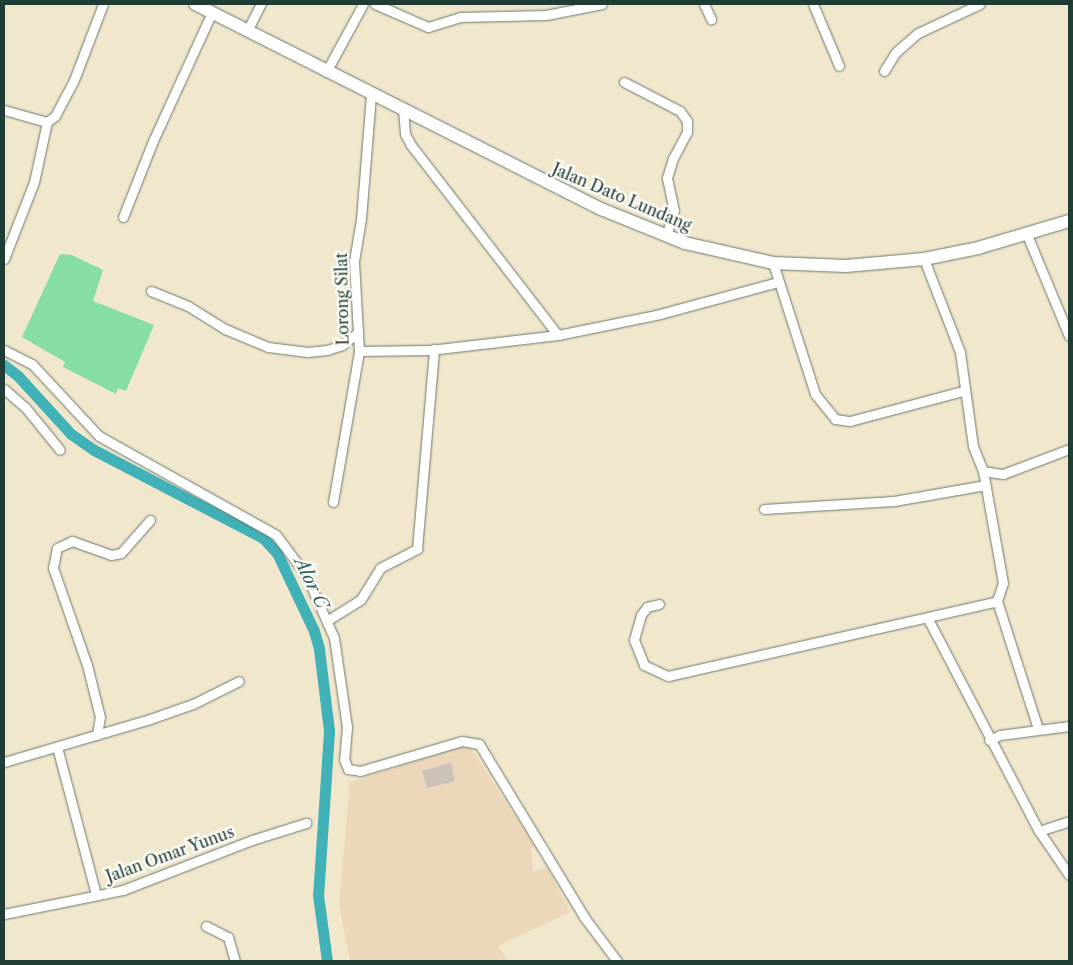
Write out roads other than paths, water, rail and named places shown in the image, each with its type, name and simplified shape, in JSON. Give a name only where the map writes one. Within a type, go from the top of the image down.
[{"type":"main road","name":"Jalan Dato Lundang","points":[[196,4],[371,95],[601,209],[666,236],[773,263],[846,266],[924,259],[1027,235],[1069,221]]},
{"type":"street","points":[[4,259],[34,182],[47,122],[55,116],[74,80],[103,4]]},
{"type":"street","points":[[247,31],[261,4]]},
{"type":"street","points":[[326,72],[364,4]]},
{"type":"street","points":[[375,4],[428,26],[460,17],[546,14],[602,4]]},
{"type":"street","points":[[704,4],[711,19]]},
{"type":"street","points":[[813,4],[839,66]]},
{"type":"street","points":[[884,71],[896,52],[918,33],[980,4]]},
{"type":"street","points":[[123,217],[153,141],[212,12]]},
{"type":"street","points":[[624,82],[680,111],[687,120],[687,132],[673,158],[667,178],[674,210],[666,236]]},
{"type":"street","name":"Lorong Silat","points":[[333,502],[358,351],[354,261],[362,219],[371,95]]},
{"type":"street","points":[[4,110],[47,122]]},
{"type":"street","points":[[403,110],[405,134],[411,145],[558,336]]},
{"type":"street","points":[[1027,235],[1069,336]]},
{"type":"street","points":[[924,259],[960,352],[963,391],[973,446],[983,471],[1003,583],[997,601],[1038,729]]},
{"type":"street","points":[[773,263],[815,394],[835,419],[850,421],[963,391]]},
{"type":"street","points":[[358,351],[434,349],[558,336],[660,314],[778,282]]},
{"type":"street","points":[[151,291],[188,306],[225,329],[268,347],[308,352],[327,350],[342,345],[356,334]]},
{"type":"street","points":[[328,620],[361,599],[380,568],[416,549],[434,349]]},
{"type":"street","points":[[4,350],[32,364],[99,436],[276,535],[306,575],[328,620],[339,656],[346,727],[344,759],[348,769],[360,771],[462,741],[479,744],[576,905],[617,961]]},
{"type":"street","points":[[4,389],[24,407],[60,450]]},
{"type":"street","points":[[983,471],[1003,474],[1069,449]]},
{"type":"street","points":[[764,509],[894,501],[986,485]]},
{"type":"street","points":[[96,735],[100,717],[87,665],[53,568],[57,548],[72,540],[111,555],[121,553],[150,520]]},
{"type":"street","points":[[659,604],[647,608],[641,615],[634,640],[644,665],[668,676],[928,619],[997,601]]},
{"type":"street","points":[[928,619],[988,740],[1038,831],[1069,875]]},
{"type":"street","points":[[4,762],[194,704],[239,681]]},
{"type":"street","points":[[988,740],[1038,729],[1069,726]]},
{"type":"street","points":[[57,746],[96,894]]},
{"type":"street","points":[[1038,831],[1069,821]]},
{"type":"street","name":"Jalan Omar Yunus","points":[[4,914],[132,886],[286,828],[306,823]]},
{"type":"street","points":[[206,926],[228,937],[235,961]]},
{"type":"waterway","name":"Alor C","points":[[4,365],[18,376],[71,434],[94,450],[263,538],[277,553],[314,631],[319,649],[329,731],[318,895],[327,961]]}]
